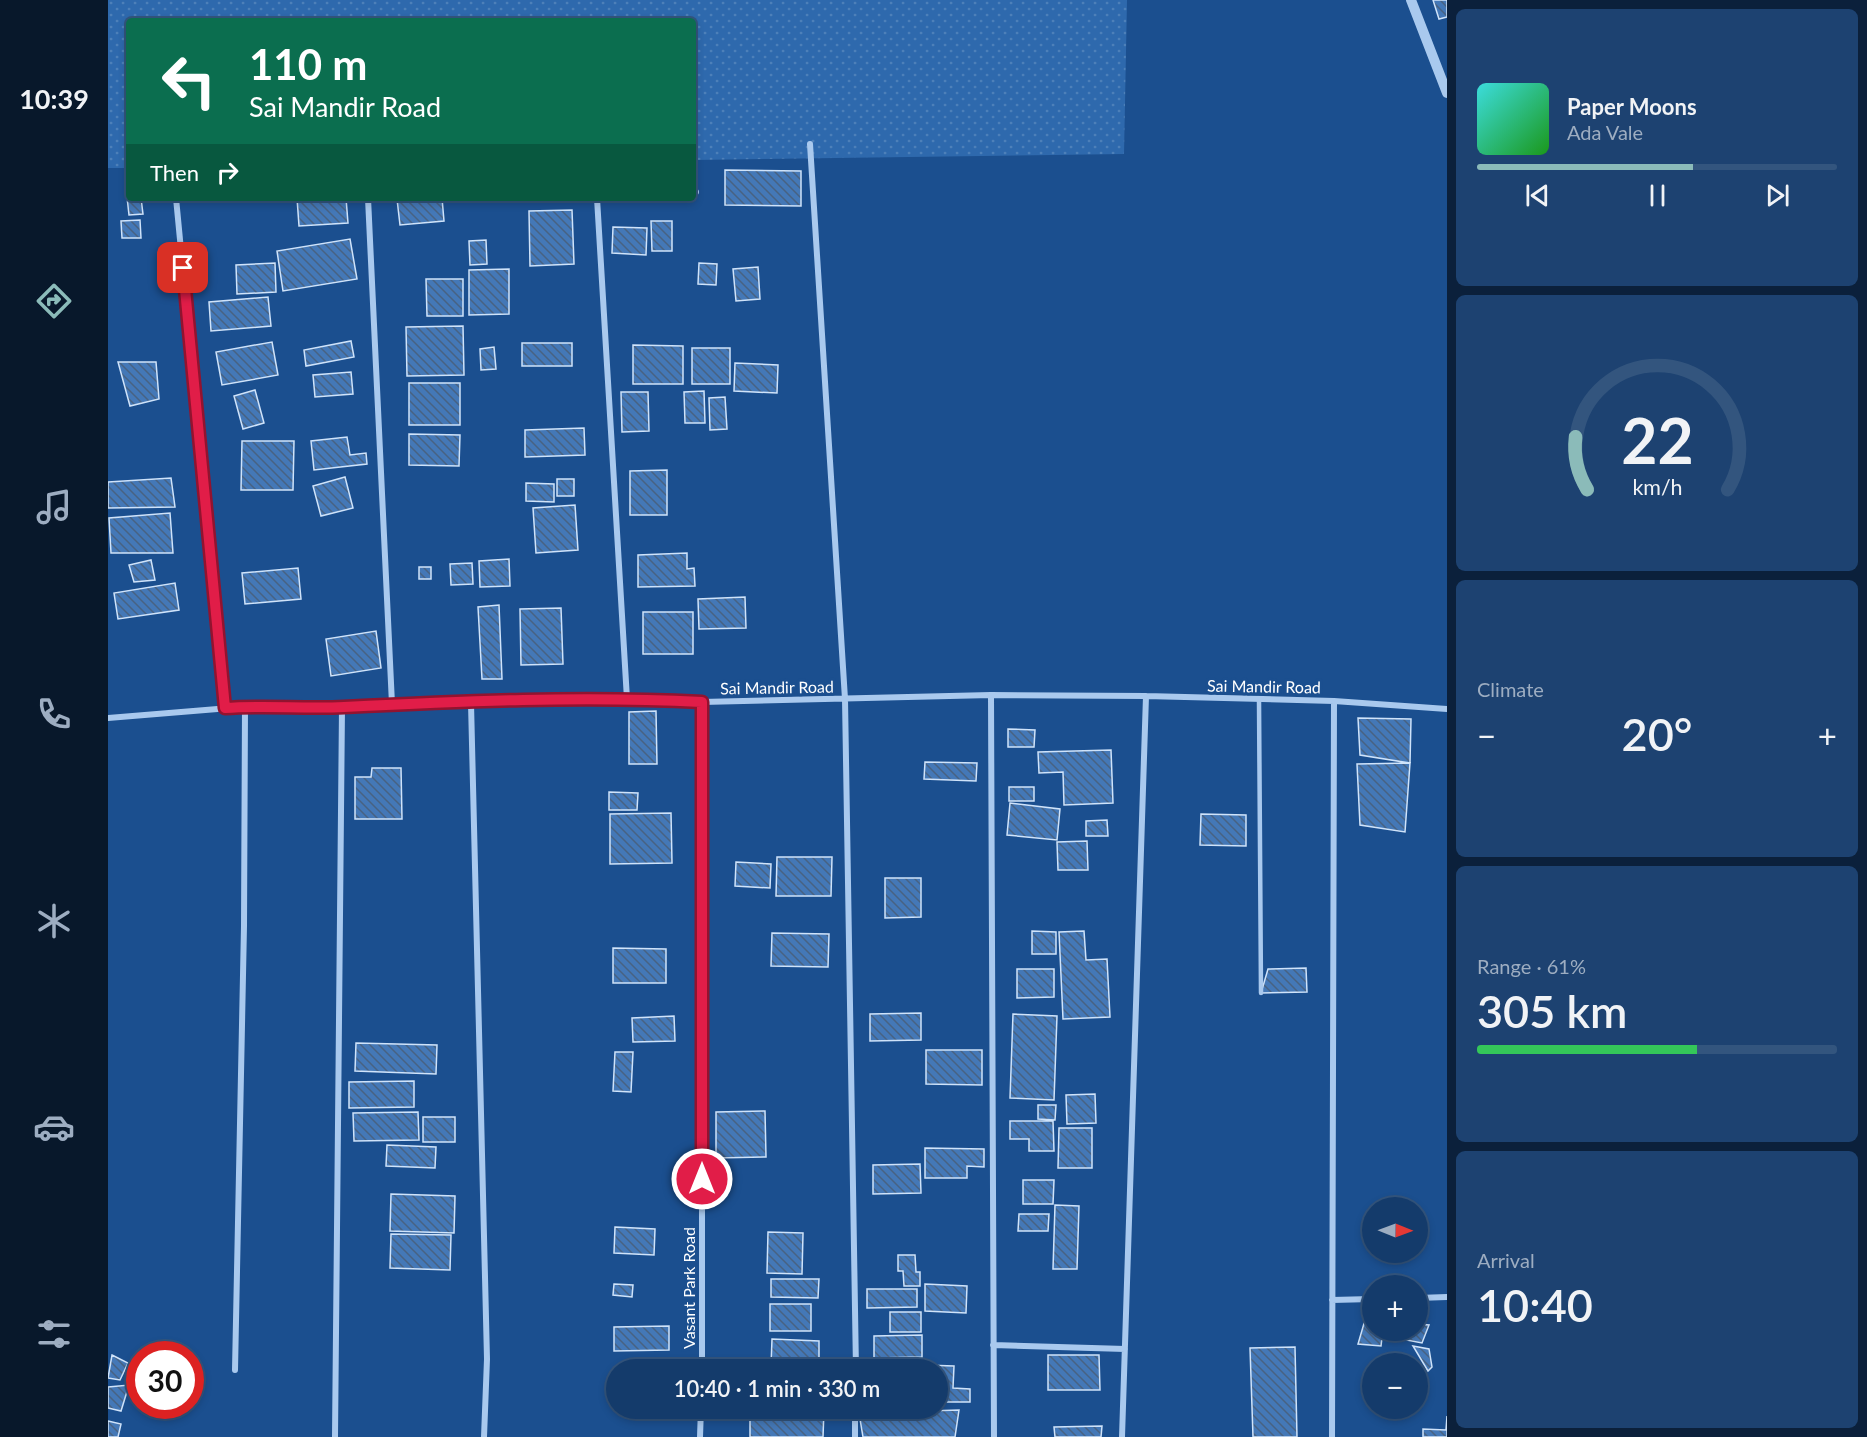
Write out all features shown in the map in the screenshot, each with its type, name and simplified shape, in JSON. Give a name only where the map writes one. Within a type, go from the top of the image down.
[{"type":"street","points":[[1412,0],[1447,93]]},
{"type":"street","points":[[810,144],[845,699],[856,1359]]},
{"type":"street","points":[[176,201],[225,708]]},
{"type":"street","points":[[368,201],[392,704]]},
{"type":"street","points":[[597,201],[627,699]]},
{"type":"street","points":[[991,695],[994,1437]]},
{"type":"street","name":"Sai Mandir Road","points":[[108,718],[245,706],[342,707],[627,699],[702,702],[991,695],[1146,696],[1334,702],[1447,709]]},
{"type":"street","points":[[1122,1437],[1146,696]]},
{"type":"street","name":"Vasant Park Road","points":[[702,702],[702,1359]]},
{"type":"street","points":[[1332,1437],[1334,702]]},
{"type":"street","points":[[471,703],[487,1359],[484,1437]]},
{"type":"street","points":[[235,1370],[244,926],[245,706]]},
{"type":"street","points":[[335,1437],[342,707]]},
{"type":"street","points":[[1428,1298],[1447,1298]]},
{"type":"street","points":[[1332,1300],[1362,1299]]},
{"type":"street","points":[[993,1345],[1125,1348]]},
{"type":"street","points":[[700,1437],[701,1419]]},
{"type":"street","points":[[855,1419],[855,1437]]},
{"type":"lane","points":[[1259,700],[1261,993]]},
{"type":"shaded area","points":[[108,0],[1127,0],[1124,154],[696,160],[696,18],[126,18],[126,168],[108,168]]},
{"type":"building","points":[[1433,0],[1447,0],[1447,17],[1439,19]]},
{"type":"building","points":[[725,170],[801,171],[801,206],[725,205]]},
{"type":"building","points":[[127,201],[141,201],[143,214],[129,215]]},
{"type":"building","points":[[297,201],[346,201],[348,223],[299,226]]},
{"type":"building","points":[[397,201],[442,201],[444,221],[400,225]]},
{"type":"building","points":[[572,210],[574,264],[530,266],[529,211]]},
{"type":"building","points":[[140,220],[141,238],[122,238],[121,221]]},
{"type":"building","points":[[651,221],[672,221],[672,251],[652,251]]},
{"type":"building","points":[[613,227],[647,228],[646,255],[612,253]]},
{"type":"building","points":[[350,239],[357,279],[283,291],[277,251]]},
{"type":"building","points":[[486,240],[487,264],[470,265],[469,241]]},
{"type":"building","points":[[275,263],[276,292],[237,294],[236,265]]},
{"type":"building","points":[[699,263],[717,264],[716,285],[698,284]]},
{"type":"building","points":[[758,267],[760,299],[736,301],[733,269]]},
{"type":"building","points":[[509,269],[509,314],[469,315],[469,270]]},
{"type":"building","points":[[426,279],[463,279],[463,316],[427,316]]},
{"type":"building","points":[[268,297],[271,326],[211,331],[209,302]]},
{"type":"building","points":[[463,326],[464,375],[407,376],[406,327]]},
{"type":"building","points":[[351,341],[354,357],[306,366],[304,350]]},
{"type":"building","points":[[272,342],[278,375],[222,385],[216,352]]},
{"type":"building","points":[[522,343],[572,343],[572,366],[522,366]]},
{"type":"building","points":[[633,345],[683,346],[683,384],[633,384]]},
{"type":"building","points":[[494,347],[496,369],[481,370],[480,349]]},
{"type":"building","points":[[692,348],[730,348],[730,384],[692,384]]},
{"type":"building","points":[[118,362],[156,362],[159,399],[130,406]]},
{"type":"building","points":[[735,363],[778,365],[777,393],[734,391]]},
{"type":"building","points":[[351,372],[353,394],[315,397],[313,375]]},
{"type":"building","points":[[409,383],[460,383],[460,425],[409,425]]},
{"type":"building","points":[[255,390],[264,423],[243,429],[234,396]]},
{"type":"building","points":[[704,391],[705,423],[685,423],[684,392]]},
{"type":"building","points":[[621,392],[648,392],[649,431],[622,432]]},
{"type":"building","points":[[725,397],[727,429],[710,430],[709,398]]},
{"type":"building","points":[[584,428],[585,455],[525,457],[525,430]]},
{"type":"building","points":[[409,434],[460,435],[459,466],[409,465]]},
{"type":"building","points":[[347,437],[350,455],[366,453],[367,464],[314,470],[311,441]]},
{"type":"building","points":[[242,441],[294,441],[293,490],[241,490]]},
{"type":"building","points":[[667,470],[667,515],[630,515],[630,471]]},
{"type":"building","points":[[345,477],[353,508],[321,516],[313,486]]},
{"type":"building","points":[[171,478],[175,507],[108,508],[108,482]]},
{"type":"building","points":[[557,479],[574,479],[574,496],[557,496]]},
{"type":"building","points":[[526,483],[554,484],[554,502],[526,501]]},
{"type":"building","points":[[575,505],[578,550],[536,553],[533,508]]},
{"type":"building","points":[[170,513],[173,553],[111,553],[109,518]]},
{"type":"building","points":[[687,553],[687,569],[694,568],[695,586],[638,587],[638,555]]},
{"type":"building","points":[[509,559],[510,586],[480,587],[479,561]]},
{"type":"building","points":[[151,560],[155,580],[134,582],[129,565]]},
{"type":"building","points":[[472,563],[473,584],[451,585],[450,564]]},
{"type":"building","points":[[419,567],[431,567],[431,579],[419,579]]},
{"type":"building","points":[[298,568],[301,599],[245,604],[242,573]]},
{"type":"building","points":[[175,583],[179,610],[118,619],[114,593]]},
{"type":"building","points":[[745,597],[746,628],[699,629],[698,599]]},
{"type":"building","points":[[499,605],[502,679],[482,679],[478,607]]},
{"type":"building","points":[[561,608],[563,664],[521,665],[520,609]]},
{"type":"building","points":[[643,612],[693,612],[693,654],[643,654]]},
{"type":"building","points":[[376,631],[381,668],[331,676],[326,639]]},
{"type":"building","points":[[656,711],[657,764],[629,764],[629,712]]},
{"type":"building","points":[[1358,718],[1411,719],[1410,763],[1360,755]]},
{"type":"building","points":[[1008,729],[1035,730],[1034,747],[1008,747]]},
{"type":"building","points":[[1111,750],[1113,803],[1064,805],[1063,772],[1039,773],[1038,752]]},
{"type":"building","points":[[925,762],[977,763],[976,781],[924,779]]},
{"type":"building","points":[[1410,763],[1405,832],[1360,825],[1357,764]]},
{"type":"building","points":[[372,768],[401,768],[402,819],[355,819],[355,777],[371,777]]},
{"type":"building","points":[[1009,787],[1034,787],[1034,801],[1009,801]]},
{"type":"building","points":[[609,792],[638,793],[637,810],[609,810]]},
{"type":"building","points":[[1010,803],[1060,809],[1057,840],[1007,835]]},
{"type":"building","points":[[671,813],[672,863],[610,864],[610,814]]},
{"type":"building","points":[[1201,814],[1246,815],[1246,846],[1200,845]]},
{"type":"building","points":[[1107,820],[1108,836],[1086,836],[1086,821]]},
{"type":"building","points":[[1087,841],[1088,870],[1058,870],[1057,842]]},
{"type":"building","points":[[777,857],[832,857],[831,896],[776,896]]},
{"type":"building","points":[[736,862],[771,864],[770,888],[735,886]]},
{"type":"building","points":[[885,878],[921,878],[921,917],[885,918]]},
{"type":"building","points":[[1032,931],[1056,932],[1056,954],[1032,954]]},
{"type":"building","points":[[1084,931],[1086,960],[1107,959],[1110,1017],[1063,1019],[1059,932]]},
{"type":"building","points":[[772,933],[829,934],[828,967],[771,966]]},
{"type":"building","points":[[613,948],[666,949],[666,983],[613,983]]},
{"type":"building","points":[[1306,968],[1307,992],[1261,993],[1268,969]]},
{"type":"building","points":[[1017,969],[1054,969],[1054,997],[1017,998]]},
{"type":"building","points":[[921,1013],[921,1040],[870,1041],[870,1014]]},
{"type":"building","points":[[1013,1014],[1057,1016],[1054,1100],[1010,1098]]},
{"type":"building","points":[[674,1016],[675,1041],[633,1042],[632,1018]]},
{"type":"building","points":[[356,1043],[437,1045],[436,1074],[355,1071]]},
{"type":"building","points":[[926,1050],[982,1050],[982,1085],[926,1084]]},
{"type":"building","points":[[615,1052],[633,1052],[631,1092],[613,1091]]},
{"type":"building","points":[[414,1081],[414,1107],[349,1108],[349,1082]]},
{"type":"building","points":[[1095,1094],[1096,1123],[1067,1124],[1066,1095]]},
{"type":"building","points":[[1038,1105],[1056,1105],[1055,1120],[1038,1119]]},
{"type":"building","points":[[765,1111],[766,1157],[716,1158],[716,1112]]},
{"type":"building","points":[[418,1112],[419,1140],[354,1141],[353,1113]]},
{"type":"building","points":[[423,1117],[455,1117],[455,1142],[423,1142]]},
{"type":"building","points":[[1010,1121],[1053,1121],[1054,1151],[1029,1151],[1029,1139],[1010,1139]]},
{"type":"building","points":[[1059,1128],[1092,1128],[1092,1168],[1058,1168]]},
{"type":"building","points":[[387,1145],[436,1147],[435,1168],[386,1166]]},
{"type":"building","points":[[925,1148],[984,1149],[984,1167],[967,1166],[967,1178],[925,1178]]},
{"type":"building","points":[[920,1164],[921,1193],[873,1194],[873,1165]]},
{"type":"building","points":[[1023,1180],[1054,1180],[1053,1204],[1023,1204]]},
{"type":"building","points":[[391,1194],[455,1196],[454,1233],[390,1231]]},
{"type":"building","points":[[1055,1205],[1079,1206],[1077,1269],[1053,1269]]},
{"type":"building","points":[[1019,1214],[1049,1214],[1048,1231],[1018,1231]]},
{"type":"building","points":[[615,1227],[655,1229],[654,1255],[614,1253]]},
{"type":"building","points":[[768,1232],[803,1233],[802,1274],[767,1273]]},
{"type":"building","points":[[391,1234],[451,1235],[450,1270],[390,1268]]},
{"type":"building","points":[[898,1255],[915,1255],[916,1272],[920,1272],[920,1286],[904,1286],[903,1271],[898,1271]]},
{"type":"building","points":[[771,1279],[819,1279],[818,1298],[771,1297]]},
{"type":"building","points":[[614,1284],[633,1285],[632,1297],[613,1295]]},
{"type":"building","points":[[925,1284],[967,1286],[966,1313],[925,1311]]},
{"type":"building","points":[[867,1289],[917,1289],[917,1307],[867,1308]]},
{"type":"building","points":[[770,1304],[811,1304],[811,1331],[770,1331]]},
{"type":"building","points":[[890,1312],[921,1312],[921,1332],[890,1332]]},
{"type":"building","points":[[669,1326],[669,1350],[614,1351],[614,1327]]},
{"type":"building","points":[[1362,1330],[1362,1341],[1382,1341],[1381,1346],[1358,1344]]},
{"type":"building","points":[[922,1335],[922,1357],[874,1358],[874,1336]]},
{"type":"building","points":[[772,1339],[819,1341],[819,1359],[771,1359]]},
{"type":"building","points":[[1413,1346],[1429,1349],[1432,1367],[1428,1371],[1428,1353],[1417,1353]]},
{"type":"building","points":[[1295,1347],[1297,1437],[1253,1437],[1250,1348]]},
{"type":"building","points":[[112,1355],[126,1362],[120,1380],[108,1378]]},
{"type":"building","points":[[1048,1355],[1099,1355],[1100,1390],[1048,1390]]},
{"type":"building","points":[[948,1366],[954,1366],[953,1388],[970,1389],[970,1402],[948,1402]]},
{"type":"building","points":[[126,1385],[126,1395],[121,1411],[108,1408],[108,1387]]},
{"type":"building","points":[[948,1410],[959,1410],[955,1437],[863,1437],[860,1419],[948,1419]]},
{"type":"building","points":[[1447,1416],[1447,1437],[1423,1437],[1423,1429],[1446,1430]]},
{"type":"building","points":[[750,1419],[824,1419],[823,1437],[750,1437]]},
{"type":"building","points":[[108,1421],[121,1424],[118,1437],[108,1437]]},
{"type":"building","points":[[1102,1426],[1101,1437],[1055,1437],[1054,1427]]},
{"type":"route","points":[[183,268],[225,708],[627,699],[702,702],[702,1179]]}]
